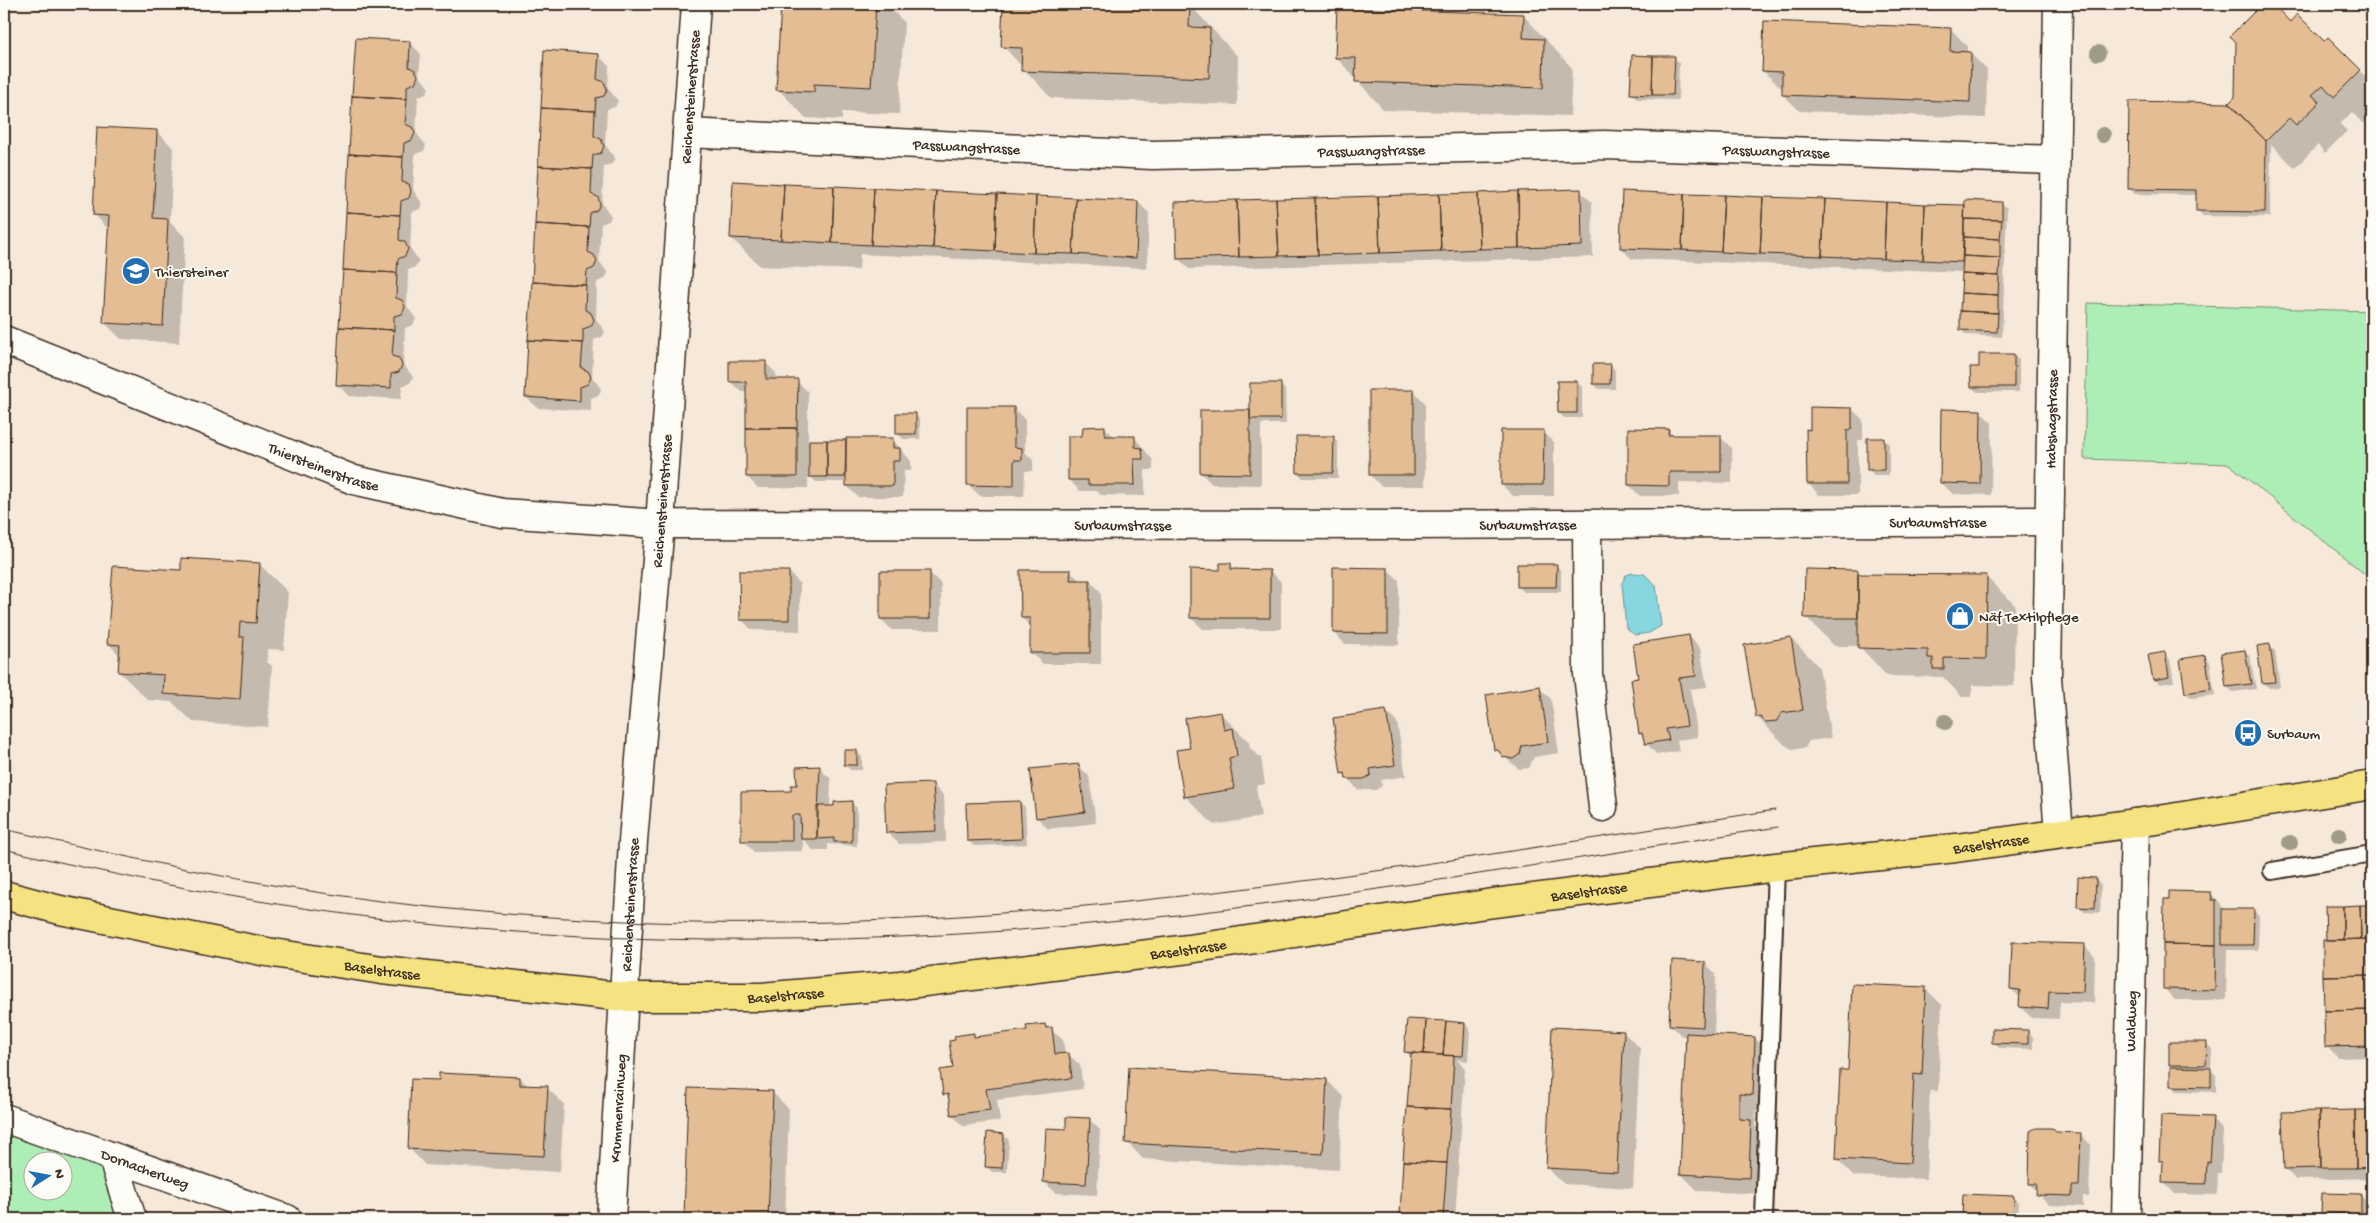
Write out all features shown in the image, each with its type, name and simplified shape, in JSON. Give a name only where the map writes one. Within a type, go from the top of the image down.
[{"type":"main road","name":"Baselstrasse","points":[[4,895],[60,910],[267,952],[382,970],[624,997],[761,997],[900,985],[1189,949],[1486,904],[1776,867],[1956,848],[2135,823],[2372,785]]},
{"type":"street","name":"Reichensteinerstrasse","points":[[624,997],[633,841],[660,524],[696,4]]},
{"type":"street","name":"Habshagstrasse","points":[[2058,4],[2046,678],[2059,833]]},
{"type":"street","name":"Passwangstrasse","points":[[687,133],[1152,155],[1604,145],[2055,160]]},
{"type":"street","name":"Thiersteinerstrasse","points":[[4,340],[354,480],[502,513],[660,524]]},
{"type":"street","name":"Surbaumstrasse","points":[[660,524],[1587,524],[2049,521]]},
{"type":"street","name":"Surbaumstrasse","points":[[1587,524],[1588,674],[1603,807]]},
{"type":"street","name":"Waldweg","points":[[2126,1219],[2135,823]]},
{"type":"street","name":"Krummenrainweg","points":[[611,1219],[624,997]]},
{"type":"street","name":"Dornacherweg","points":[[4,1118],[287,1219]]},
{"type":"street","points":[[113,1158],[132,1219]]},
{"type":"lane","points":[[2272,871],[2372,854]]},
{"type":"lane","points":[[1764,1219],[1776,867]]},
{"type":"green space","points":[[2088,303],[2372,311],[2372,580],[2229,464],[2084,459]]},
{"type":"green space","points":[[4,1116],[113,1158],[147,1219],[4,1219]]},
{"type":"water","points":[[1633,573],[1644,574],[1656,585],[1661,626],[1649,633],[1635,635],[1626,628],[1622,583],[1626,575]]},
{"type":"building","points":[[781,4],[876,4],[871,87],[814,84],[814,92],[776,90]]},
{"type":"building","points":[[1003,4],[1190,4],[1189,27],[1210,28],[1209,78],[1021,71],[1022,48],[1001,47]]},
{"type":"building","points":[[2262,4],[2273,4],[2290,22],[2297,14],[2324,41],[2328,37],[2361,70],[2334,97],[2323,85],[2312,95],[2320,102],[2296,125],[2289,118],[2266,141],[2229,103],[2235,97],[2236,42],[2230,36]]},
{"type":"building","points":[[1337,8],[1524,14],[1523,38],[1544,39],[1543,88],[1355,82],[1356,58],[1335,58]]},
{"type":"building","points":[[1764,21],[1951,28],[1950,51],[1971,52],[1970,102],[1782,95],[1782,72],[1762,71]]},
{"type":"building","points":[[356,38],[410,41],[409,67],[415,70],[418,76],[415,83],[407,86],[407,99],[352,96]]},
{"type":"building","points":[[544,50],[599,54],[597,79],[604,82],[607,89],[604,96],[596,98],[595,111],[541,108]]},
{"type":"building","points":[[1632,55],[1653,56],[1652,95],[1630,94]]},
{"type":"building","points":[[1653,56],[1675,56],[1673,95],[1652,95]]},
{"type":"building","points":[[352,96],[407,99],[405,124],[412,127],[415,133],[412,140],[404,143],[403,157],[349,154]]},
{"type":"building","points":[[2129,101],[2229,103],[2266,141],[2265,212],[2196,211],[2196,190],[2128,189]]},
{"type":"building","points":[[541,108],[595,111],[594,136],[601,139],[604,146],[601,153],[593,155],[592,169],[538,166]]},
{"type":"building","name":"Thiersteiner","points":[[97,127],[157,130],[153,218],[168,219],[163,326],[103,323],[109,216],[93,215]]},
{"type":"building","points":[[349,154],[403,157],[402,182],[409,184],[411,191],[409,198],[401,201],[400,215],[346,212]]},
{"type":"building","points":[[538,166],[592,169],[591,194],[598,197],[600,204],[597,210],[590,213],[589,227],[535,224]]},
{"type":"building","points":[[733,181],[784,184],[781,240],[730,238]]},
{"type":"building","points":[[784,184],[834,186],[832,243],[781,240]]},
{"type":"building","points":[[834,186],[874,188],[871,245],[832,243]]},
{"type":"building","points":[[874,188],[936,191],[933,248],[871,245]]},
{"type":"building","points":[[1581,189],[1582,246],[1519,248],[1518,191]]},
{"type":"building","points":[[936,191],[997,194],[995,251],[933,248]]},
{"type":"building","points":[[1518,191],[1519,248],[1480,249],[1478,193]]},
{"type":"building","points":[[1622,191],[1684,194],[1682,250],[1620,248]]},
{"type":"building","points":[[1478,193],[1480,249],[1441,251],[1439,194]]},
{"type":"building","points":[[997,194],[1036,196],[1034,253],[995,251]]},
{"type":"building","points":[[1439,194],[1441,251],[1380,253],[1378,196]]},
{"type":"building","points":[[1684,194],[1724,195],[1721,252],[1682,250]]},
{"type":"building","points":[[1724,195],[1763,197],[1760,254],[1721,252]]},
{"type":"building","points":[[1036,196],[1076,198],[1073,254],[1034,253]]},
{"type":"building","points":[[1378,196],[1380,253],[1318,255],[1315,198]]},
{"type":"building","points":[[1763,197],[1825,199],[1822,256],[1760,254]]},
{"type":"building","points":[[1076,198],[1138,201],[1136,258],[1073,254]]},
{"type":"building","points":[[1315,198],[1318,255],[1279,256],[1276,199]]},
{"type":"building","points":[[1276,199],[1279,256],[1239,257],[1237,200]]},
{"type":"building","points":[[1825,199],[1886,202],[1884,259],[1822,256]]},
{"type":"building","points":[[1237,200],[1239,257],[1177,259],[1175,202]]},
{"type":"building","points":[[1965,200],[2002,202],[2002,220],[1964,219]]},
{"type":"building","points":[[1886,202],[1925,204],[1923,260],[1884,259]]},
{"type":"building","points":[[1925,204],[1965,205],[1962,262],[1923,260]]},
{"type":"building","points":[[346,212],[400,215],[399,240],[405,242],[408,249],[405,256],[398,259],[397,273],[343,270]]},
{"type":"building","points":[[1964,219],[2002,220],[2000,239],[1964,237]]},
{"type":"building","points":[[535,224],[589,227],[588,252],[594,255],[597,261],[594,268],[587,271],[586,285],[532,282]]},
{"type":"building","points":[[1964,237],[2000,239],[2000,258],[1963,256]]},
{"type":"building","points":[[1963,256],[2000,258],[1999,276],[1962,274]]},
{"type":"building","points":[[343,270],[397,273],[396,298],[402,300],[405,307],[402,314],[394,316],[394,330],[339,327]]},
{"type":"building","points":[[1962,274],[1999,276],[1998,295],[1961,293]]},
{"type":"building","points":[[532,282],[586,285],[585,310],[591,313],[594,320],[591,326],[583,329],[583,343],[528,340]]},
{"type":"building","points":[[1961,293],[1998,295],[1998,313],[1960,311]]},
{"type":"building","points":[[1960,311],[1998,313],[1997,332],[1960,330]]},
{"type":"building","points":[[339,327],[394,330],[392,356],[399,358],[402,365],[399,372],[391,374],[391,388],[336,385]]},
{"type":"building","points":[[528,340],[583,343],[581,368],[588,371],[591,377],[588,384],[580,387],[580,401],[525,397]]},
{"type":"building","points":[[1979,354],[2014,354],[2014,387],[1971,387],[1970,367],[1979,367]]},
{"type":"building","points":[[729,361],[766,361],[766,379],[798,379],[797,428],[746,428],[746,382],[729,382]]},
{"type":"building","points":[[1593,364],[1611,364],[1610,384],[1593,384]]},
{"type":"building","points":[[1557,381],[1577,381],[1577,413],[1558,413]]},
{"type":"building","points":[[1250,383],[1281,383],[1281,419],[1250,419]]},
{"type":"building","points":[[1369,390],[1414,390],[1414,475],[1369,475]]},
{"type":"building","points":[[967,407],[1014,407],[1014,447],[1022,448],[1022,460],[1014,460],[1014,486],[967,485]]},
{"type":"building","points":[[1810,407],[1852,408],[1852,429],[1847,430],[1847,484],[1807,484],[1806,429],[1810,430]]},
{"type":"building","points":[[1941,409],[1981,410],[1980,484],[1940,483]]},
{"type":"building","points":[[1200,410],[1250,410],[1250,474],[1200,473]]},
{"type":"building","points":[[896,413],[916,413],[916,434],[896,434]]},
{"type":"building","points":[[1105,426],[1105,436],[1135,436],[1135,447],[1142,448],[1143,459],[1134,459],[1135,485],[1088,485],[1088,480],[1068,480],[1068,436],[1082,436],[1083,427]]},
{"type":"building","points":[[746,428],[797,428],[797,477],[746,477]]},
{"type":"building","points":[[1628,428],[1669,429],[1668,435],[1721,435],[1721,472],[1669,472],[1669,486],[1628,485]]},
{"type":"building","points":[[1501,430],[1544,430],[1543,485],[1501,485]]},
{"type":"building","points":[[1296,436],[1334,436],[1333,473],[1297,473]]},
{"type":"building","points":[[846,438],[893,438],[893,448],[900,448],[900,461],[893,461],[893,486],[846,486]]},
{"type":"building","points":[[1867,438],[1884,438],[1884,470],[1867,470]]},
{"type":"building","points":[[809,440],[827,440],[827,477],[809,477]]},
{"type":"building","points":[[827,440],[846,440],[845,477],[827,477]]},
{"type":"building","points":[[181,558],[260,563],[256,623],[240,622],[239,637],[244,637],[240,699],[163,694],[164,675],[118,672],[120,645],[107,644],[113,566],[181,570]]},
{"type":"building","points":[[1220,563],[1231,563],[1231,569],[1270,570],[1270,618],[1190,618],[1190,569],[1220,570]]},
{"type":"building","points":[[1517,564],[1557,564],[1556,587],[1517,587]]},
{"type":"building","points":[[1333,567],[1388,568],[1388,634],[1333,633]]},
{"type":"building","points":[[1805,569],[1858,570],[1858,618],[1804,618]]},
{"type":"building","points":[[1020,570],[1071,570],[1070,580],[1090,580],[1090,653],[1030,653],[1030,618],[1021,618]]},
{"type":"building","points":[[739,571],[789,571],[789,620],[740,620]]},
{"type":"building","points":[[880,571],[930,571],[930,619],[880,619]]},
{"type":"building","points":[[1858,574],[1987,575],[1986,659],[1944,658],[1944,669],[1933,669],[1933,658],[1928,658],[1928,650],[1858,648]]},
{"type":"building","points":[[1689,635],[1696,676],[1679,678],[1687,726],[1666,729],[1669,740],[1645,744],[1642,733],[1639,734],[1631,679],[1638,678],[1633,644]]},
{"type":"building","points":[[1791,637],[1803,710],[1781,713],[1777,721],[1766,722],[1760,717],[1756,717],[1744,645]]},
{"type":"building","points":[[2270,644],[2275,682],[2262,683],[2257,646]]},
{"type":"building","points":[[2245,650],[2251,684],[2226,687],[2221,653]]},
{"type":"building","points":[[2165,652],[2169,677],[2153,680],[2148,655]]},
{"type":"building","points":[[2205,655],[2211,689],[2185,693],[2180,659]]},
{"type":"building","points":[[1540,686],[1548,742],[1522,746],[1520,754],[1513,759],[1503,757],[1498,750],[1494,750],[1486,695]]},
{"type":"building","points":[[1386,710],[1395,765],[1370,769],[1371,775],[1364,779],[1346,779],[1345,773],[1341,774],[1333,718]]},
{"type":"building","points":[[1221,712],[1224,730],[1233,728],[1237,756],[1229,758],[1234,789],[1184,797],[1176,750],[1190,748],[1185,718]]},
{"type":"building","points":[[844,750],[857,750],[857,765],[844,765]]},
{"type":"building","points":[[1079,764],[1085,812],[1036,818],[1030,769]]},
{"type":"building","points":[[820,766],[817,839],[801,839],[800,815],[792,815],[792,841],[741,841],[741,792],[791,791],[791,785],[797,785],[796,767]]},
{"type":"building","points":[[933,783],[936,831],[886,833],[884,785]]},
{"type":"building","points":[[852,801],[852,842],[834,842],[834,838],[817,839],[817,806],[834,806],[834,802]]},
{"type":"building","points":[[1020,801],[1022,839],[967,841],[966,803]]},
{"type":"building","points":[[2078,877],[2096,878],[2095,908],[2077,907]]},
{"type":"building","points":[[2169,891],[2211,892],[2212,900],[2216,900],[2216,945],[2163,944],[2164,899],[2169,899]]},
{"type":"building","points":[[2360,905],[2361,939],[2343,940],[2343,906]]},
{"type":"building","points":[[2360,905],[2372,905],[2372,939],[2361,939]]},
{"type":"building","points":[[2325,906],[2343,906],[2343,940],[2326,940]]},
{"type":"building","points":[[2222,909],[2254,909],[2253,945],[2222,945]]},
{"type":"building","points":[[2372,939],[2372,975],[2323,976],[2323,940]]},
{"type":"building","points":[[2012,942],[2085,944],[2083,992],[2049,991],[2048,1009],[2019,1007],[2020,990],[2010,989]]},
{"type":"building","points":[[2163,944],[2216,945],[2215,990],[2163,989]]},
{"type":"building","points":[[1672,960],[1705,962],[1703,1027],[1669,1025]]},
{"type":"building","points":[[2372,975],[2372,1010],[2324,1011],[2323,976]]},
{"type":"building","points":[[1852,984],[1926,987],[1922,1075],[1914,1074],[1910,1163],[1836,1159],[1840,1070],[1848,1070]]},
{"type":"building","points":[[2372,1010],[2372,1046],[2325,1047],[2324,1011]]},
{"type":"building","points":[[1407,1019],[1426,1020],[1424,1054],[1404,1052]]},
{"type":"building","points":[[1426,1020],[1446,1021],[1443,1055],[1424,1054]]},
{"type":"building","points":[[1446,1021],[1465,1023],[1463,1056],[1443,1055]]},
{"type":"building","points":[[1045,1024],[1046,1028],[1052,1027],[1055,1054],[1069,1053],[1072,1078],[986,1089],[990,1110],[951,1115],[948,1094],[943,1095],[940,1070],[953,1068],[949,1041],[955,1040],[954,1036],[974,1033],[974,1037],[1027,1030],[1026,1026]]},
{"type":"building","points":[[1552,1027],[1624,1031],[1617,1172],[1546,1168]]},
{"type":"building","points":[[1992,1029],[2028,1030],[2028,1044],[1992,1043]]},
{"type":"building","points":[[1686,1033],[1755,1037],[1753,1095],[1739,1094],[1739,1119],[1751,1120],[1749,1178],[1680,1174]]},
{"type":"building","points":[[2169,1042],[2207,1042],[2206,1065],[2169,1065]]},
{"type":"building","points":[[1411,1053],[1454,1056],[1451,1109],[1407,1107]]},
{"type":"building","points":[[1129,1067],[1327,1079],[1323,1154],[1125,1143]]},
{"type":"building","points":[[2170,1067],[2211,1068],[2211,1087],[2170,1086]]},
{"type":"building","points":[[439,1073],[520,1077],[520,1085],[548,1086],[544,1156],[408,1149],[411,1079],[439,1080]]},
{"type":"building","points":[[688,1088],[773,1091],[768,1219],[684,1219]]},
{"type":"building","points":[[1407,1107],[1451,1109],[1447,1163],[1403,1161]]},
{"type":"building","points":[[2355,1110],[2356,1168],[2320,1168],[2319,1111]]},
{"type":"building","points":[[2355,1110],[2372,1110],[2372,1167],[2356,1168]]},
{"type":"building","points":[[2319,1111],[2320,1168],[2284,1169],[2282,1112]]},
{"type":"building","points":[[2161,1115],[2213,1117],[2210,1163],[2207,1162],[2206,1184],[2162,1183],[2163,1161],[2159,1161]]},
{"type":"building","points":[[1066,1117],[1090,1118],[1086,1184],[1043,1182],[1046,1128],[1066,1129]]},
{"type":"building","points":[[2036,1128],[2052,1128],[2056,1132],[2081,1133],[2079,1186],[2072,1186],[2072,1196],[2036,1195],[2037,1184],[2029,1184],[2030,1131]]},
{"type":"building","points":[[987,1132],[1004,1134],[1002,1168],[985,1167]]},
{"type":"building","points":[[1403,1161],[1447,1163],[1443,1217],[1400,1214]]},
{"type":"building","points":[[2322,1193],[2361,1194],[2361,1214],[2321,1213]]},
{"type":"building","points":[[1963,1194],[2014,1196],[2013,1219],[1962,1219]]},
{"type":"building","points":[[1400,1214],[1443,1217],[1443,1219],[1400,1219]]},
{"type":"tram line","points":[[4,829],[229,877],[319,893],[397,903],[494,913],[624,921],[769,923],[914,919],[1202,894],[1489,854],[1775,810]]},
{"type":"tram line","points":[[4,849],[168,885],[334,913],[390,920],[512,932],[578,936],[645,939],[777,940],[910,937],[976,933],[1177,915],[1378,889],[1778,827]]},
{"type":"place","name":"Thiersteiner","points":[[136,271]]},
{"type":"place","name":"Näf Textilpflege","points":[[1960,616]]},
{"type":"place","name":"Surbaum","points":[[2248,733]]}]
